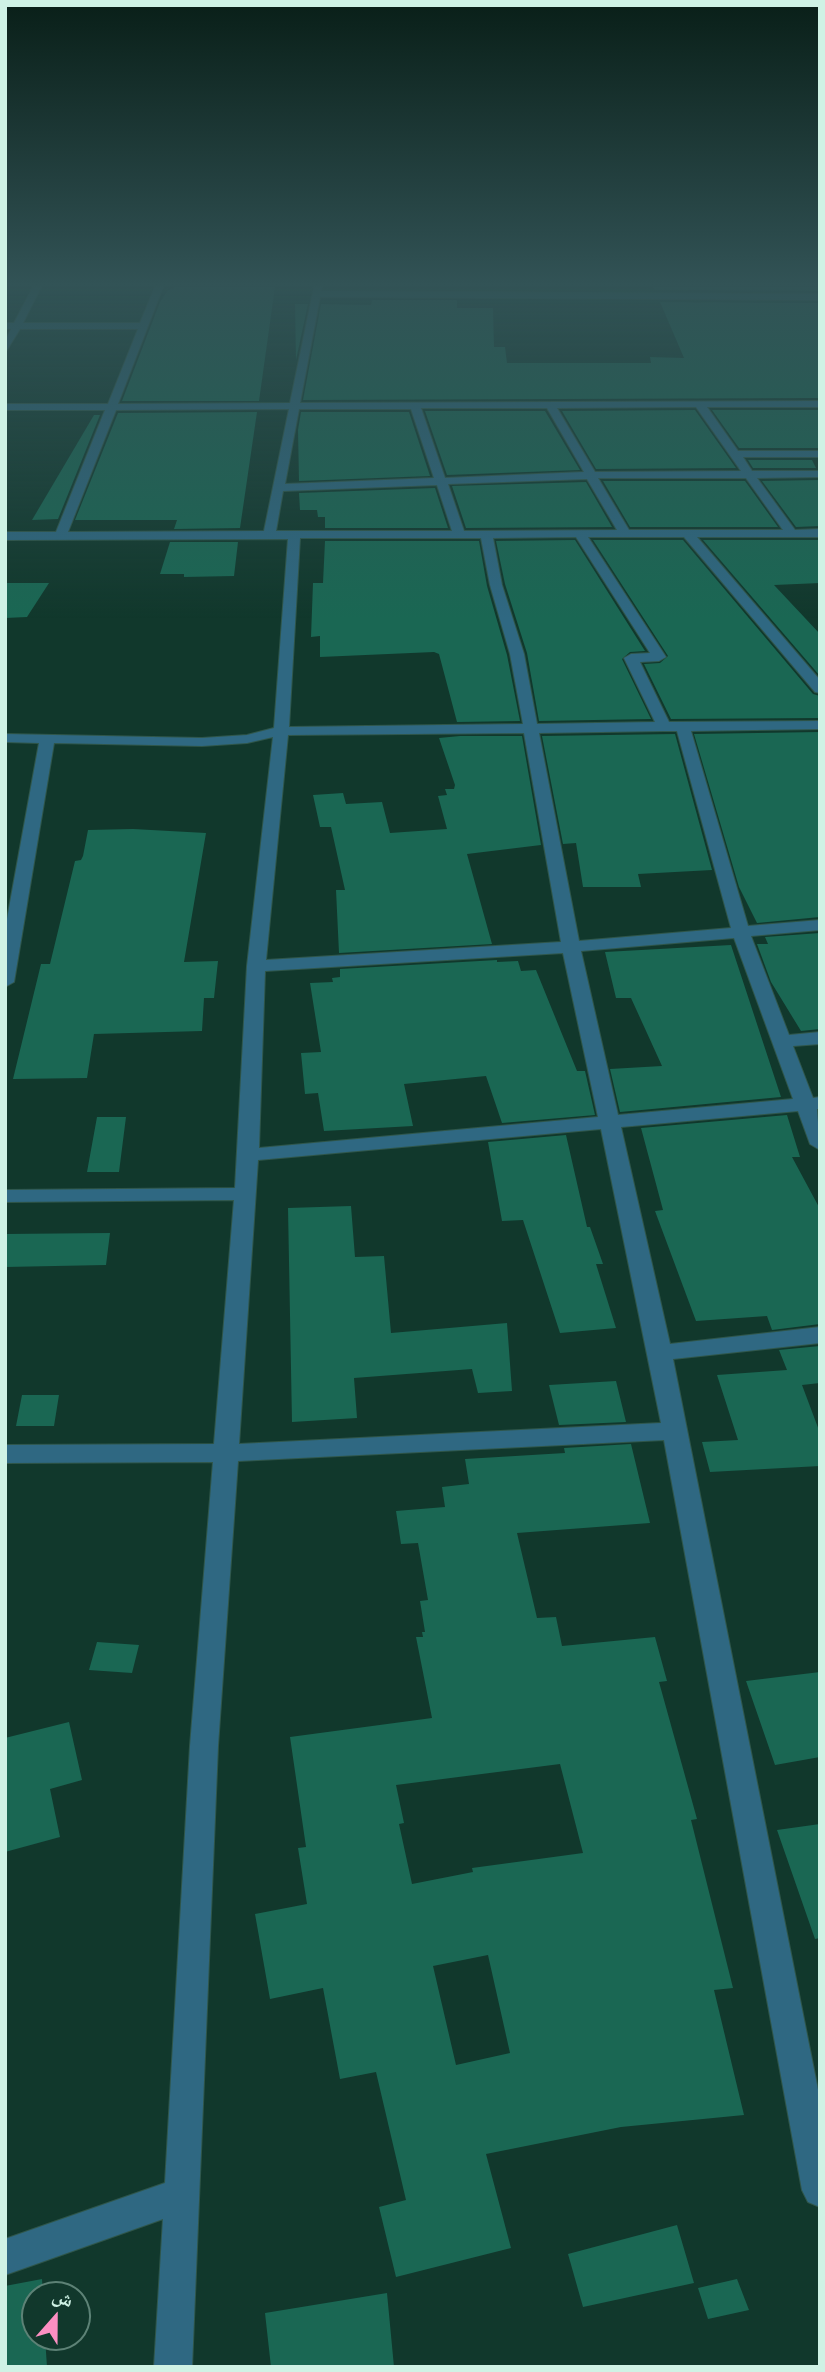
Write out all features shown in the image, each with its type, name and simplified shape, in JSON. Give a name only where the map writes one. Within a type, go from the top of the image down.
[{"type":"street","points":[[61,536],[117,398]]},
{"type":"street","points":[[269,536],[295,398]]},
{"type":"street","points":[[414,404],[459,533]]},
{"type":"street","points":[[550,404],[625,534]]},
{"type":"street","points":[[699,404],[792,534]]},
{"type":"street","points":[[5,407],[820,404]]},
{"type":"street","points":[[735,454],[820,454]]},
{"type":"street","points":[[278,488],[593,475],[820,474]]},
{"type":"street","points":[[486,533],[496,586],[517,654],[571,947],[660,1353],[820,2190]]},
{"type":"street","points":[[5,536],[820,533]]},
{"type":"street","points":[[580,534],[659,657],[631,658],[664,727]]},
{"type":"street","points":[[688,534],[820,689]]},
{"type":"street","points":[[173,2367],[204,1746],[248,1155],[257,966],[282,731],[294,535]]},
{"type":"street","points":[[5,738],[202,742],[247,739],[282,731],[820,725]]},
{"type":"street","points":[[683,727],[741,933],[781,1041],[812,1104],[820,1144]]},
{"type":"street","points":[[5,982],[47,739]]},
{"type":"street","points":[[257,966],[571,947],[820,925]]},
{"type":"street","points":[[781,1041],[820,1038]]},
{"type":"street","points":[[248,1155],[812,1104]]},
{"type":"street","points":[[5,1196],[244,1194]]},
{"type":"street","points":[[660,1353],[820,1335]]},
{"type":"street","points":[[5,1454],[226,1453],[674,1431]]},
{"type":"street","points":[[5,2257],[183,2194]]},
{"type":"building","points":[[123,398],[259,398],[259,401],[122,401]]},
{"type":"building","points":[[303,398],[820,398],[820,398],[303,400]]},
{"type":"building","points":[[695,410],[736,468],[596,469],[562,411]]},
{"type":"building","points":[[712,410],[820,410],[820,448],[739,448]]},
{"type":"building","points":[[425,411],[545,411],[580,470],[447,475]]},
{"type":"building","points":[[257,412],[240,528],[174,529],[177,520],[75,520],[118,413]]},
{"type":"building","points":[[301,412],[409,412],[430,476],[299,481],[298,430]]},
{"type":"building","points":[[94,415],[100,415],[58,519],[32,520]]},
{"type":"building","points":[[748,460],[812,460],[816,468],[753,468]]},
{"type":"building","points":[[820,480],[820,526],[796,527],[762,481]]},
{"type":"building","points":[[603,481],[745,481],[778,527],[630,527]]},
{"type":"building","points":[[586,482],[612,527],[466,528],[452,486]]},
{"type":"building","points":[[435,488],[448,528],[325,528],[325,517],[318,517],[317,510],[300,510],[299,493]]},
{"type":"building","points":[[575,540],[645,651],[630,652],[622,659],[651,719],[539,721],[527,653],[505,584],[496,541]]},
{"type":"building","points":[[593,540],[683,540],[813,694],[820,696],[820,718],[671,719],[644,664],[660,663],[668,656]]},
{"type":"building","points":[[703,540],[820,540],[820,583],[774,585],[820,634],[820,676]]},
{"type":"building","points":[[325,541],[479,541],[487,586],[507,655],[520,721],[457,722],[439,654],[434,652],[320,657],[320,636],[311,637],[313,583],[323,583]]},
{"type":"building","points":[[170,542],[238,542],[234,576],[184,577],[184,574],[160,574]]},
{"type":"building","points":[[5,583],[49,583],[27,617],[5,618]]},
{"type":"building","points":[[820,732],[820,917],[757,923],[739,887],[694,734]]},
{"type":"building","points":[[675,734],[712,870],[638,874],[641,887],[583,887],[576,843],[563,844],[542,736]]},
{"type":"building","points":[[522,736],[541,845],[467,854],[492,944],[339,953],[336,890],[345,890],[331,827],[320,827],[313,795],[343,793],[346,804],[382,802],[390,833],[447,829],[438,796],[447,795],[445,789],[454,789],[455,785],[439,738]]},
{"type":"building","points":[[133,829],[206,833],[184,962],[218,961],[214,998],[204,998],[202,1031],[94,1034],[87,1078],[13,1079],[41,964],[50,964],[75,861],[81,860],[83,856],[88,830]]},
{"type":"building","points":[[820,933],[820,1029],[801,1031],[771,982],[757,944],[768,944],[765,937]]},
{"type":"building","points":[[731,945],[781,1097],[620,1112],[610,1069],[662,1066],[631,998],[616,998],[605,952]]},
{"type":"building","points":[[518,961],[521,971],[536,970],[577,1071],[585,1071],[595,1115],[502,1123],[486,1076],[404,1084],[413,1126],[324,1131],[318,1093],[305,1094],[301,1053],[321,1052],[310,983],[333,982],[332,978],[340,977],[340,969]]},
{"type":"building","points":[[787,1115],[800,1157],[792,1157],[820,1209],[820,1324],[772,1330],[767,1316],[696,1321],[655,1211],[663,1210],[641,1128]]},
{"type":"building","points":[[97,1117],[126,1117],[119,1172],[87,1172]]},
{"type":"building","points":[[566,1135],[587,1227],[590,1227],[603,1264],[596,1264],[616,1328],[560,1333],[523,1220],[502,1221],[488,1142]]},
{"type":"building","points":[[351,1206],[355,1257],[384,1256],[391,1333],[507,1323],[512,1391],[478,1393],[472,1369],[354,1378],[357,1418],[292,1422],[288,1208]]},
{"type":"building","points":[[110,1233],[106,1265],[5,1267],[5,1234]]},
{"type":"building","points":[[820,1346],[820,1383],[802,1385],[820,1433],[820,1466],[710,1472],[702,1442],[738,1440],[717,1375],[787,1370],[779,1350]]},
{"type":"building","points":[[616,1381],[626,1422],[559,1425],[549,1385]]},
{"type":"building","points":[[22,1395],[59,1395],[54,1426],[16,1426]]},
{"type":"building","points":[[631,1444],[650,1523],[517,1533],[537,1618],[556,1617],[562,1646],[655,1637],[667,1681],[659,1682],[697,1819],[691,1820],[733,1988],[714,1990],[744,2115],[621,2127],[486,2154],[511,2248],[396,2277],[379,2207],[406,2200],[376,2072],[340,2079],[323,1988],[270,1999],[255,1914],[307,1904],[298,1848],[306,1847],[290,1737],[432,1718],[416,1637],[423,1637],[422,1632],[425,1632],[420,1601],[428,1600],[418,1543],[401,1544],[396,1511],[445,1507],[442,1487],[469,1484],[465,1459],[565,1453],[564,1448]],"holes":[[[560,1764],[583,1853],[472,1868],[473,1872],[412,1884],[399,1824],[404,1823],[396,1785]],[[488,1955],[510,2053],[456,2065],[433,1966]]]},
{"type":"building","points":[[97,1642],[139,1645],[132,1673],[89,1670]]},
{"type":"building","points":[[820,1672],[820,1757],[775,1765],[746,1681]]},
{"type":"building","points":[[69,1722],[82,1780],[50,1789],[60,1837],[5,1852],[5,1738]]},
{"type":"building","points":[[820,1824],[820,1938],[815,1939],[777,1830]]},
{"type":"building","points":[[677,2225],[694,2283],[583,2307],[568,2254]]},
{"type":"building","points":[[737,2279],[749,2310],[708,2319],[698,2288]]},
{"type":"building","points":[[21,2283],[21,2351],[46,2351],[47,2367],[5,2367],[5,2286]]},
{"type":"building","points":[[387,2293],[394,2367],[271,2367],[265,2313]]}]
